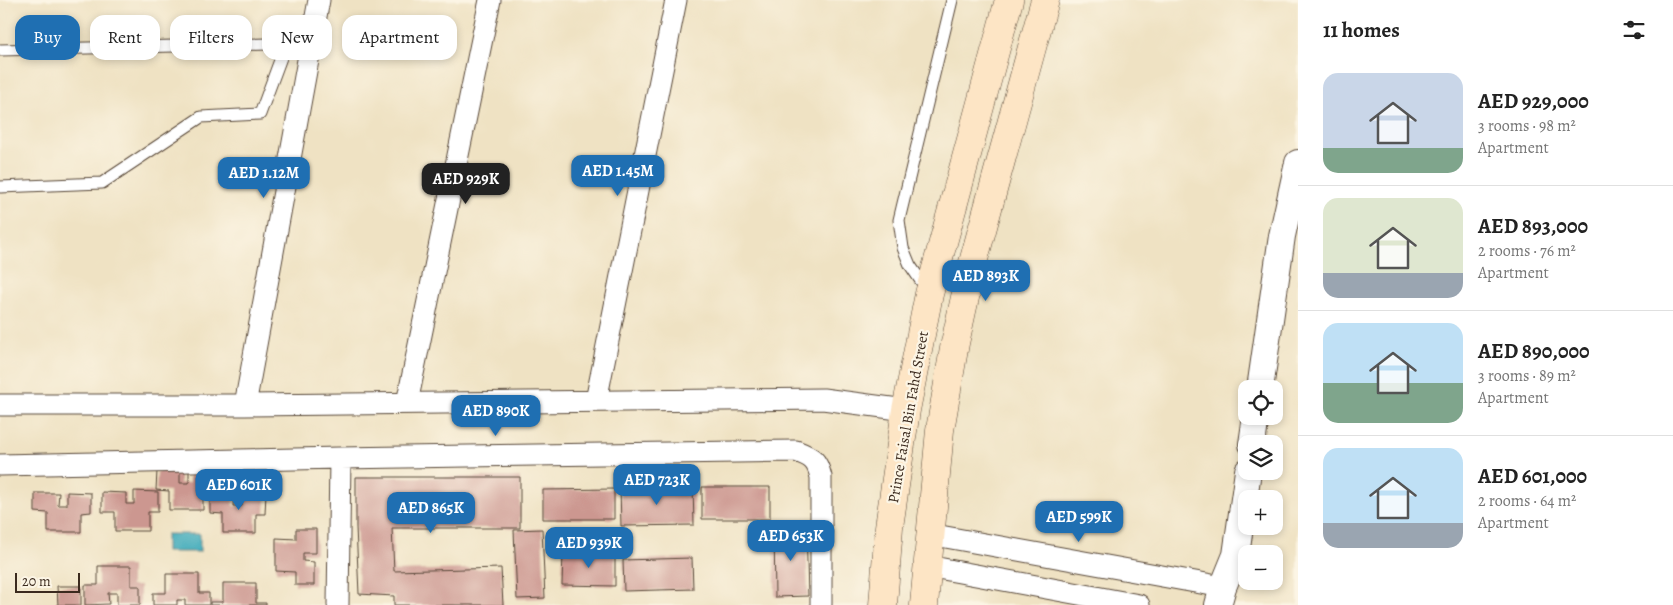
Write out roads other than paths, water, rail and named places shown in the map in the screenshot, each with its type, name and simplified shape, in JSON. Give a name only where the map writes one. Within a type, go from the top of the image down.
[{"type":"main road","name":"Prince Faisal Bin Fahd Street","points":[[883,605],[890,527],[906,410],[929,294],[1009,0]]},
{"type":"main road","points":[[924,605],[940,430],[957,334],[971,270],[1045,0]]},
{"type":"street","points":[[316,15],[319,0]]},
{"type":"street","points":[[407,403],[490,0]]},
{"type":"street","points":[[596,401],[676,0]]},
{"type":"street","points":[[245,404],[308,60]]},
{"type":"street","points":[[1261,380],[1282,236],[1297,177]]},
{"type":"street","points":[[0,405],[823,400],[906,410]]},
{"type":"street","points":[[0,465],[796,451],[810,456],[818,465],[821,477],[821,605]]},
{"type":"street","points":[[338,605],[340,458]]},
{"type":"street","points":[[930,534],[1220,596],[1236,555],[1247,480]]},
{"type":"street","points":[[927,566],[1139,605]]},
{"type":"lane","points":[[929,294],[910,265],[903,248],[899,220],[952,0]]},
{"type":"lane","points":[[0,50],[262,45]]},
{"type":"lane","points":[[0,187],[102,183],[201,117],[260,114],[280,60]]},
{"type":"water","points":[[166,534],[200,534],[200,552],[166,552]]}]
